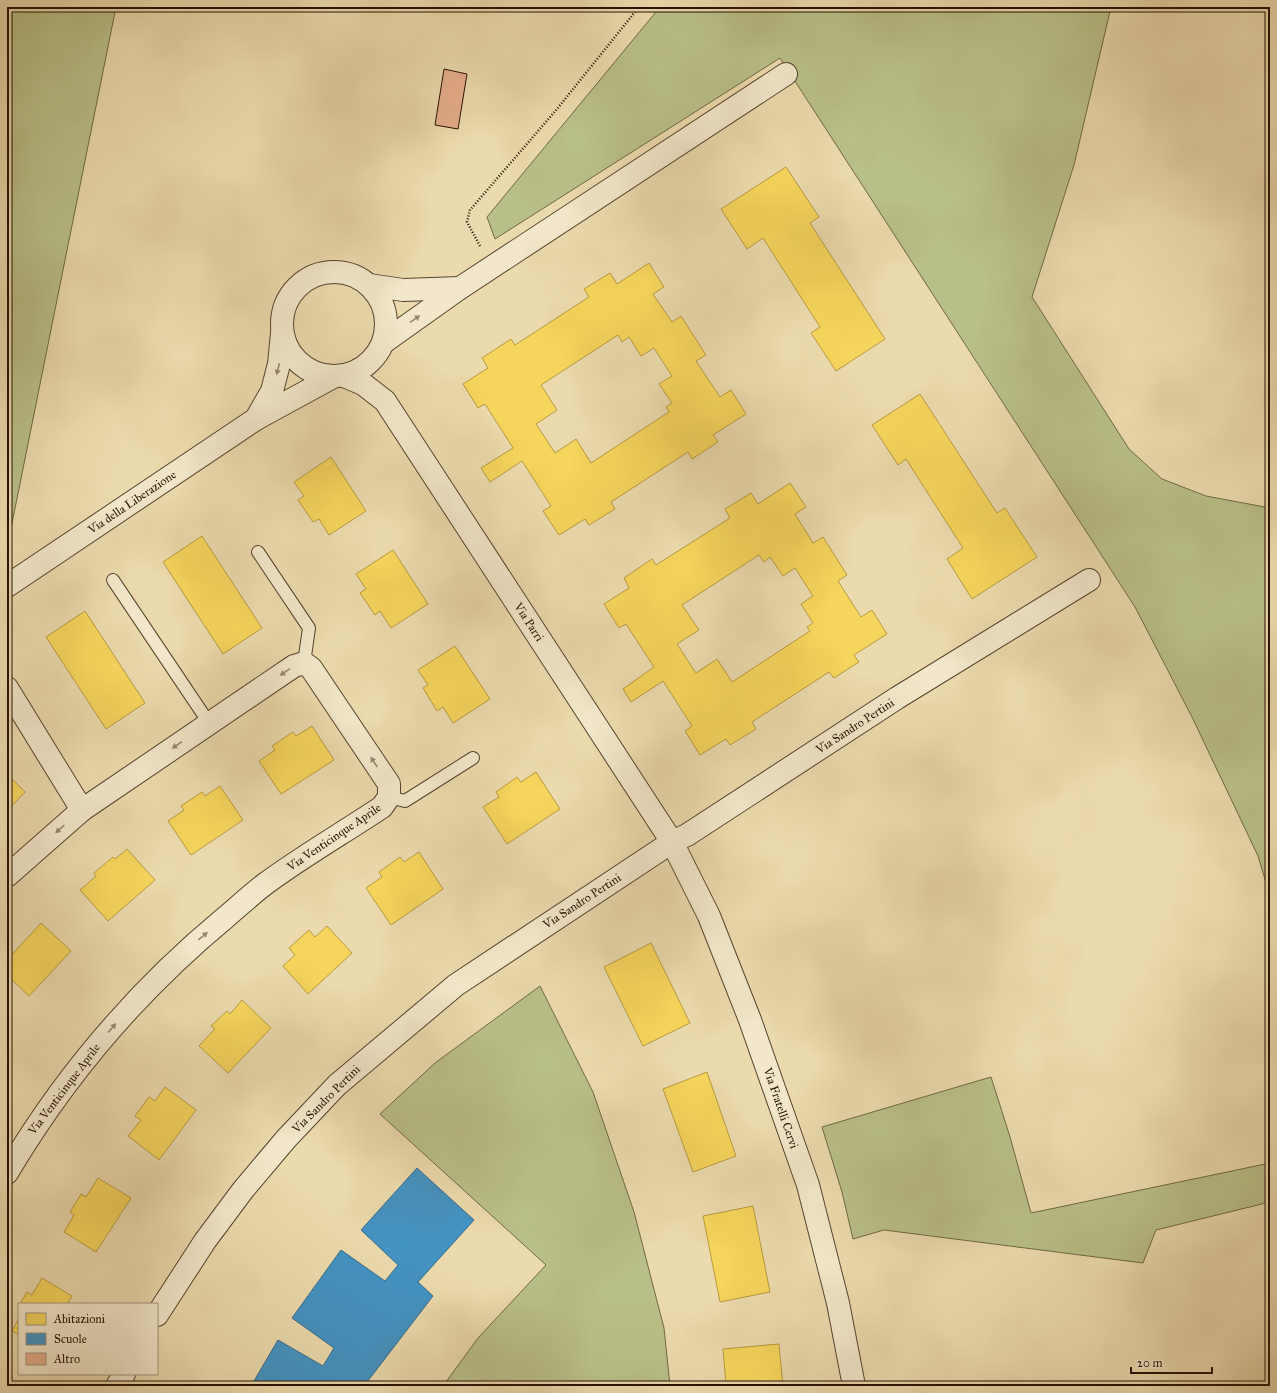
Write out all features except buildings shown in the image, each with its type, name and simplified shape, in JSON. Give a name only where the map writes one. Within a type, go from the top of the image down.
[{"type":"street","points":[[382,344],[460,288],[786,74]]},
{"type":"street","name":"Via della Liberazione","points":[[7,586],[256,419],[338,376],[357,372],[368,364],[378,354],[386,326],[385,311],[379,297],[369,285],[356,276],[341,272],[325,272],[310,277],[297,287],[288,299],[282,315],[279,364],[272,391],[256,419]]},
{"type":"street","points":[[369,285],[403,290],[460,288]]},
{"type":"street","name":"Via della Liberazione","points":[[282,330],[287,348],[299,363],[314,373],[338,376]]},
{"type":"street","name":"Via Parri","points":[[382,344],[380,375],[385,401]]},
{"type":"street","name":"Via Parri","points":[[338,376],[363,384],[385,401],[672,842]]},
{"type":"street","name":"Via Sandro Pertini","points":[[158,1313],[205,1241],[243,1190],[286,1139],[337,1085],[456,985],[672,842],[687,835],[897,698],[1089,580]]},
{"type":"street","points":[[7,876],[82,810],[294,666],[304,663]]},
{"type":"street","name":"Via Venticinque Aprile","points":[[7,1173],[28,1137],[82,1063],[138,998],[198,940],[265,884],[382,807],[390,797],[389,784],[311,668],[304,663]]},
{"type":"street","points":[[7,688],[82,810]]},
{"type":"street","name":"Via Fratelli Cervi","points":[[672,842],[709,916],[747,1013],[808,1185],[838,1302],[854,1386]]},
{"type":"street","points":[[117,1386],[123,1375]]},
{"type":"lane","points":[[258,552],[309,628],[304,663]]},
{"type":"lane","points":[[113,580],[209,723]]},
{"type":"lane","points":[[390,797],[405,801],[473,758]]},
{"type":"path","points":[[490,268],[467,222],[470,210],[557,109],[639,7]]},
{"type":"green space","points":[[7,7],[116,7],[7,548]]},
{"type":"green space","points":[[660,7],[1111,7],[1074,165],[1032,297],[1129,449],[1162,479],[1206,496],[1270,508],[1270,896],[1258,856],[1193,719],[1135,607],[780,58],[495,239],[487,217]]},
{"type":"green space","points":[[540,986],[593,1092],[634,1212],[664,1328],[670,1386],[443,1386],[478,1338],[546,1265],[380,1114],[435,1063]]},
{"type":"green space","points":[[991,1077],[1010,1137],[1031,1213],[1270,1163],[1270,1202],[1156,1230],[1143,1263],[884,1230],[853,1239],[842,1192],[822,1127]]}]
